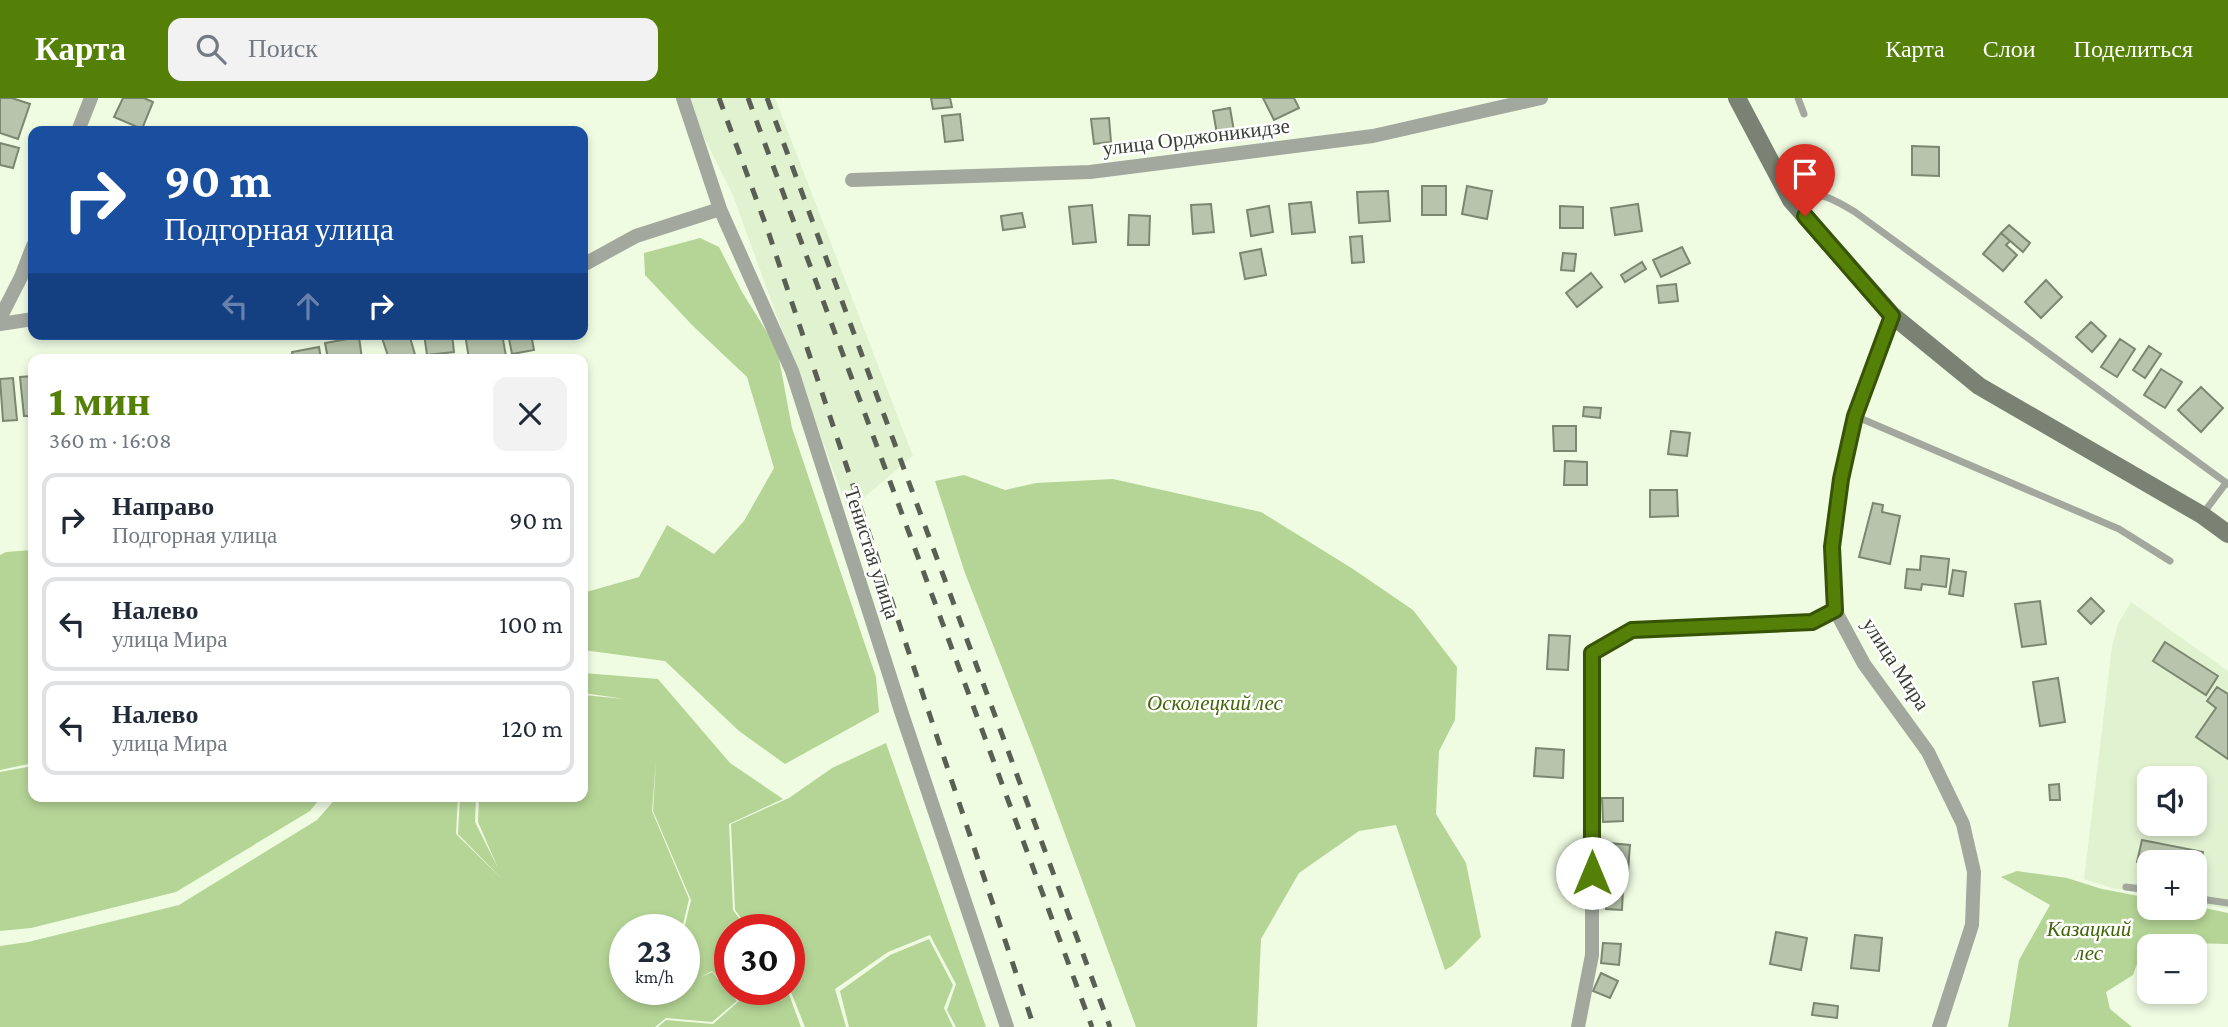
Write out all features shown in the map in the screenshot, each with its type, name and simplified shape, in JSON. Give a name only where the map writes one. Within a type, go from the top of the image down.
[{"type":"main road","points":[[1737,98],[1791,200],[1892,316],[1979,386],[2202,515],[2228,534]]},
{"type":"street","points":[[80,126],[91,98]]},
{"type":"street","name":"Тенистая улица","points":[[683,98],[720,209],[792,371],[901,711],[1007,1027]]},
{"type":"street","name":"улица Орджоникидзе","points":[[852,180],[1090,172],[1373,136],[1541,98]]},
{"type":"street","points":[[588,262],[636,236],[720,209]]},
{"type":"street","points":[[0,318],[28,259]]},
{"type":"street","name":"улица Мира","points":[[1892,316],[1855,416],[1841,479],[1832,547],[1835,610],[1864,664],[1928,752],[1963,824],[1974,872],[1972,925],[1939,1027]]},
{"type":"street","points":[[0,324],[28,321]]},
{"type":"street","points":[[1578,1027],[1591,955],[1592,653],[1632,630],[1812,622],[1835,610]]},
{"type":"lane","points":[[1798,98],[1804,114]]},
{"type":"lane","points":[[1791,200],[1812,193],[1833,199],[1855,212],[2227,484],[2202,515]]},
{"type":"lane","points":[[1855,416],[2119,529],[2170,561]]},
{"type":"lane","points":[[2126,887],[2137,888]]},
{"type":"lane","points":[[2207,900],[2228,903]]},
{"type":"shaded area","points":[[684,98],[775,98],[913,456],[848,511],[732,193]]},
{"type":"shaded area","points":[[2131,602],[2228,671],[2228,909],[2207,905],[2207,850],[2137,850],[2137,893],[2084,879],[2112,646],[2118,624]]},
{"type":"green space","points":[[700,238],[719,247],[742,292],[777,348],[792,428],[876,677],[879,712],[785,764],[739,731],[665,661],[588,651],[588,592],[639,577],[667,525],[714,554],[744,521],[774,468],[747,377],[693,326],[645,275],[644,253]]},
{"type":"green space","name":"Осколецкий лес","points":[[964,475],[1005,490],[1036,483],[1113,479],[1261,512],[1413,610],[1457,667],[1455,720],[1439,751],[1436,814],[1466,863],[1481,937],[1445,970],[1396,825],[1359,831],[1299,873],[1261,939],[1257,1027],[1136,1027],[1037,758],[965,573],[935,481]]},
{"type":"green space","points":[[28,550],[28,764],[0,770],[0,555]]},
{"type":"green space","points":[[588,673],[658,679],[730,763],[783,799],[729,824],[733,910],[736,914],[714,914],[714,973],[712,971],[700,977],[700,914],[688,914],[691,900],[653,811],[656,761],[652,811],[689,899],[686,914],[609,914],[609,1005],[700,1005],[700,978],[712,972],[714,1005],[732,1005],[712,1022],[666,1018],[655,1027],[0,1027],[0,946],[28,942],[179,905],[317,820],[333,802],[458,802],[456,834],[502,879],[458,834],[460,802],[476,802],[475,822],[498,868],[478,822],[479,802],[588,802],[588,695],[625,699],[588,694]]},
{"type":"green space","points":[[886,743],[986,1027],[956,1027],[947,1010],[956,984],[930,935],[888,952],[835,989],[846,1027],[805,1027],[796,1005],[805,1005],[805,914],[738,914],[735,910],[731,824],[789,798],[832,768]]},
{"type":"green space","points":[[28,767],[28,802],[317,802],[310,811],[176,892],[31,928],[0,931],[0,772]]},
{"type":"green space","name":"Казацкий лес","points":[[2017,871],[2067,878],[2137,896],[2137,920],[2207,920],[2207,909],[2228,913],[2228,944],[2207,943],[2207,934],[2137,934],[2137,964],[2133,975],[2106,992],[2110,1009],[2132,1027],[2008,1027],[2019,960],[2050,905],[2001,877]]},
{"type":"green space","points":[[929,939],[953,985],[944,1008],[953,1027],[849,1027],[840,991],[890,955]]},
{"type":"green space","points":[[734,1005],[793,1005],[801,1027],[658,1027],[666,1020],[713,1024]]},
{"type":"building","points":[[0,98],[12,98],[30,104],[18,139],[0,133]]},
{"type":"building","points":[[123,98],[144,98],[153,102],[143,126],[135,126],[114,117]]},
{"type":"building","points":[[931,98],[950,98],[952,107],[933,109]]},
{"type":"building","points":[[1263,98],[1294,98],[1299,108],[1274,120]]},
{"type":"building","points":[[1230,108],[1234,131],[1217,134],[1213,111]]},
{"type":"building","points":[[960,114],[963,140],[945,142],[942,116]]},
{"type":"building","points":[[1109,118],[1111,142],[1094,144],[1091,119]]},
{"type":"building","points":[[0,143],[19,148],[13,168],[0,165]]},
{"type":"building","points":[[1912,146],[1939,147],[1939,176],[1912,175]]},
{"type":"building","points":[[1422,186],[1446,186],[1446,215],[1422,215]]},
{"type":"building","points":[[1467,186],[1492,191],[1487,219],[1462,214]]},
{"type":"building","points":[[1388,191],[1390,221],[1359,223],[1357,192]]},
{"type":"building","points":[[1311,202],[1315,232],[1292,234],[1289,204]]},
{"type":"building","points":[[1211,204],[1214,232],[1193,234],[1191,205]]},
{"type":"building","points":[[1638,204],[1642,231],[1615,235],[1611,208]]},
{"type":"building","points":[[1092,205],[1096,242],[1073,244],[1069,207]]},
{"type":"building","points":[[1269,206],[1273,232],[1251,236],[1247,210]]},
{"type":"building","points":[[1560,206],[1583,207],[1583,228],[1560,228]]},
{"type":"building","points":[[1022,213],[1025,227],[1003,230],[1001,216]]},
{"type":"building","points":[[1129,215],[1150,216],[1149,245],[1128,245]]},
{"type":"building","points":[[2009,225],[2030,243],[2023,252],[2001,233]]},
{"type":"building","points":[[2001,233],[2010,241],[2006,245],[2017,255],[2003,271],[1983,254]]},
{"type":"building","points":[[1362,236],[1364,262],[1352,263],[1350,237]]},
{"type":"building","points":[[1682,247],[1690,263],[1661,277],[1653,260]]},
{"type":"building","points":[[1261,249],[1266,275],[1245,279],[1240,253]]},
{"type":"building","points":[[1563,253],[1576,254],[1574,271],[1561,270]]},
{"type":"building","points":[[1642,262],[1646,269],[1625,282],[1621,275]]},
{"type":"building","points":[[1591,273],[1602,287],[1577,307],[1566,293]]},
{"type":"building","points":[[2046,280],[2062,297],[2041,318],[2025,302]]},
{"type":"building","points":[[1676,284],[1678,301],[1659,303],[1657,286]]},
{"type":"building","points":[[2091,322],[2106,336],[2092,352],[2076,337]]},
{"type":"building","points":[[2120,339],[2135,349],[2117,377],[2101,367]]},
{"type":"building","points":[[359,340],[361,354],[327,354],[325,343]]},
{"type":"building","points":[[383,340],[411,340],[415,354],[387,354]]},
{"type":"building","points":[[425,340],[453,340],[454,352],[427,354]]},
{"type":"building","points":[[466,340],[503,340],[506,354],[468,354]]},
{"type":"building","points":[[509,340],[532,340],[534,350],[512,354]]},
{"type":"building","points":[[2149,346],[2161,354],[2145,378],[2133,370]]},
{"type":"building","points":[[319,347],[320,354],[292,354]]},
{"type":"building","points":[[2161,369],[2182,382],[2165,408],[2144,395]]},
{"type":"building","points":[[28,376],[28,416],[24,416],[20,377]]},
{"type":"building","points":[[13,378],[17,420],[3,421],[0,379]]},
{"type":"building","points":[[2201,387],[2223,408],[2201,432],[2178,410]]},
{"type":"building","points":[[1584,407],[1601,408],[1600,418],[1583,416]]},
{"type":"building","points":[[1553,426],[1576,426],[1576,451],[1554,451]]},
{"type":"building","points":[[1671,431],[1690,433],[1687,456],[1668,454]]},
{"type":"building","points":[[1565,461],[1587,462],[1587,485],[1564,485]]},
{"type":"building","points":[[1650,490],[1677,490],[1678,516],[1650,517]]},
{"type":"building","points":[[1873,503],[1883,505],[1882,512],[1900,516],[1890,564],[1859,557]]},
{"type":"building","points":[[1921,556],[1949,559],[1946,587],[1922,584],[1921,590],[1905,588],[1907,569],[1920,570]]},
{"type":"building","points":[[1953,570],[1966,572],[1963,596],[1949,594]]},
{"type":"building","points":[[2091,598],[2104,611],[2091,624],[2078,611]]},
{"type":"building","points":[[2040,601],[2046,644],[2022,647],[2015,604]]},
{"type":"building","points":[[1549,635],[1570,636],[1568,670],[1547,669]]},
{"type":"building","points":[[2165,642],[2218,676],[2206,695],[2153,661]]},
{"type":"building","points":[[2058,678],[2065,722],[2040,726],[2033,682]]},
{"type":"building","points":[[2217,687],[2228,694],[2228,759],[2196,737],[2216,708],[2207,701]]},
{"type":"building","points":[[1536,748],[1564,750],[1563,778],[1534,776]]},
{"type":"building","points":[[2059,784],[2060,800],[2050,800],[2049,785]]},
{"type":"building","points":[[1602,798],[1623,798],[1623,821],[1603,822]]},
{"type":"building","points":[[2142,840],[2193,850],[2140,850]]},
{"type":"building","points":[[1608,843],[1630,845],[1628,871],[1606,869]]},
{"type":"building","points":[[1606,889],[1623,889],[1622,910],[1606,909]]},
{"type":"building","points":[[1776,932],[1807,938],[1801,970],[1770,964]]},
{"type":"building","points":[[1855,935],[1882,938],[1879,971],[1851,968]]},
{"type":"building","points":[[1603,943],[1621,944],[1619,965],[1601,963]]},
{"type":"building","points":[[1601,973],[1618,981],[1610,998],[1593,991]]},
{"type":"building","points":[[1814,1003],[1838,1006],[1837,1018],[1812,1015]]},
{"type":"railway","points":[[719,98],[768,231],[1034,1027]]},
{"type":"railway","points":[[748,98],[1092,1027]]},
{"type":"railway","points":[[767,98],[1110,1027]]},
{"type":"route","points":[[1592,873],[1592,653],[1632,630],[1812,622],[1835,610],[1832,547],[1841,479],[1855,416],[1892,316],[1805,216]]}]
